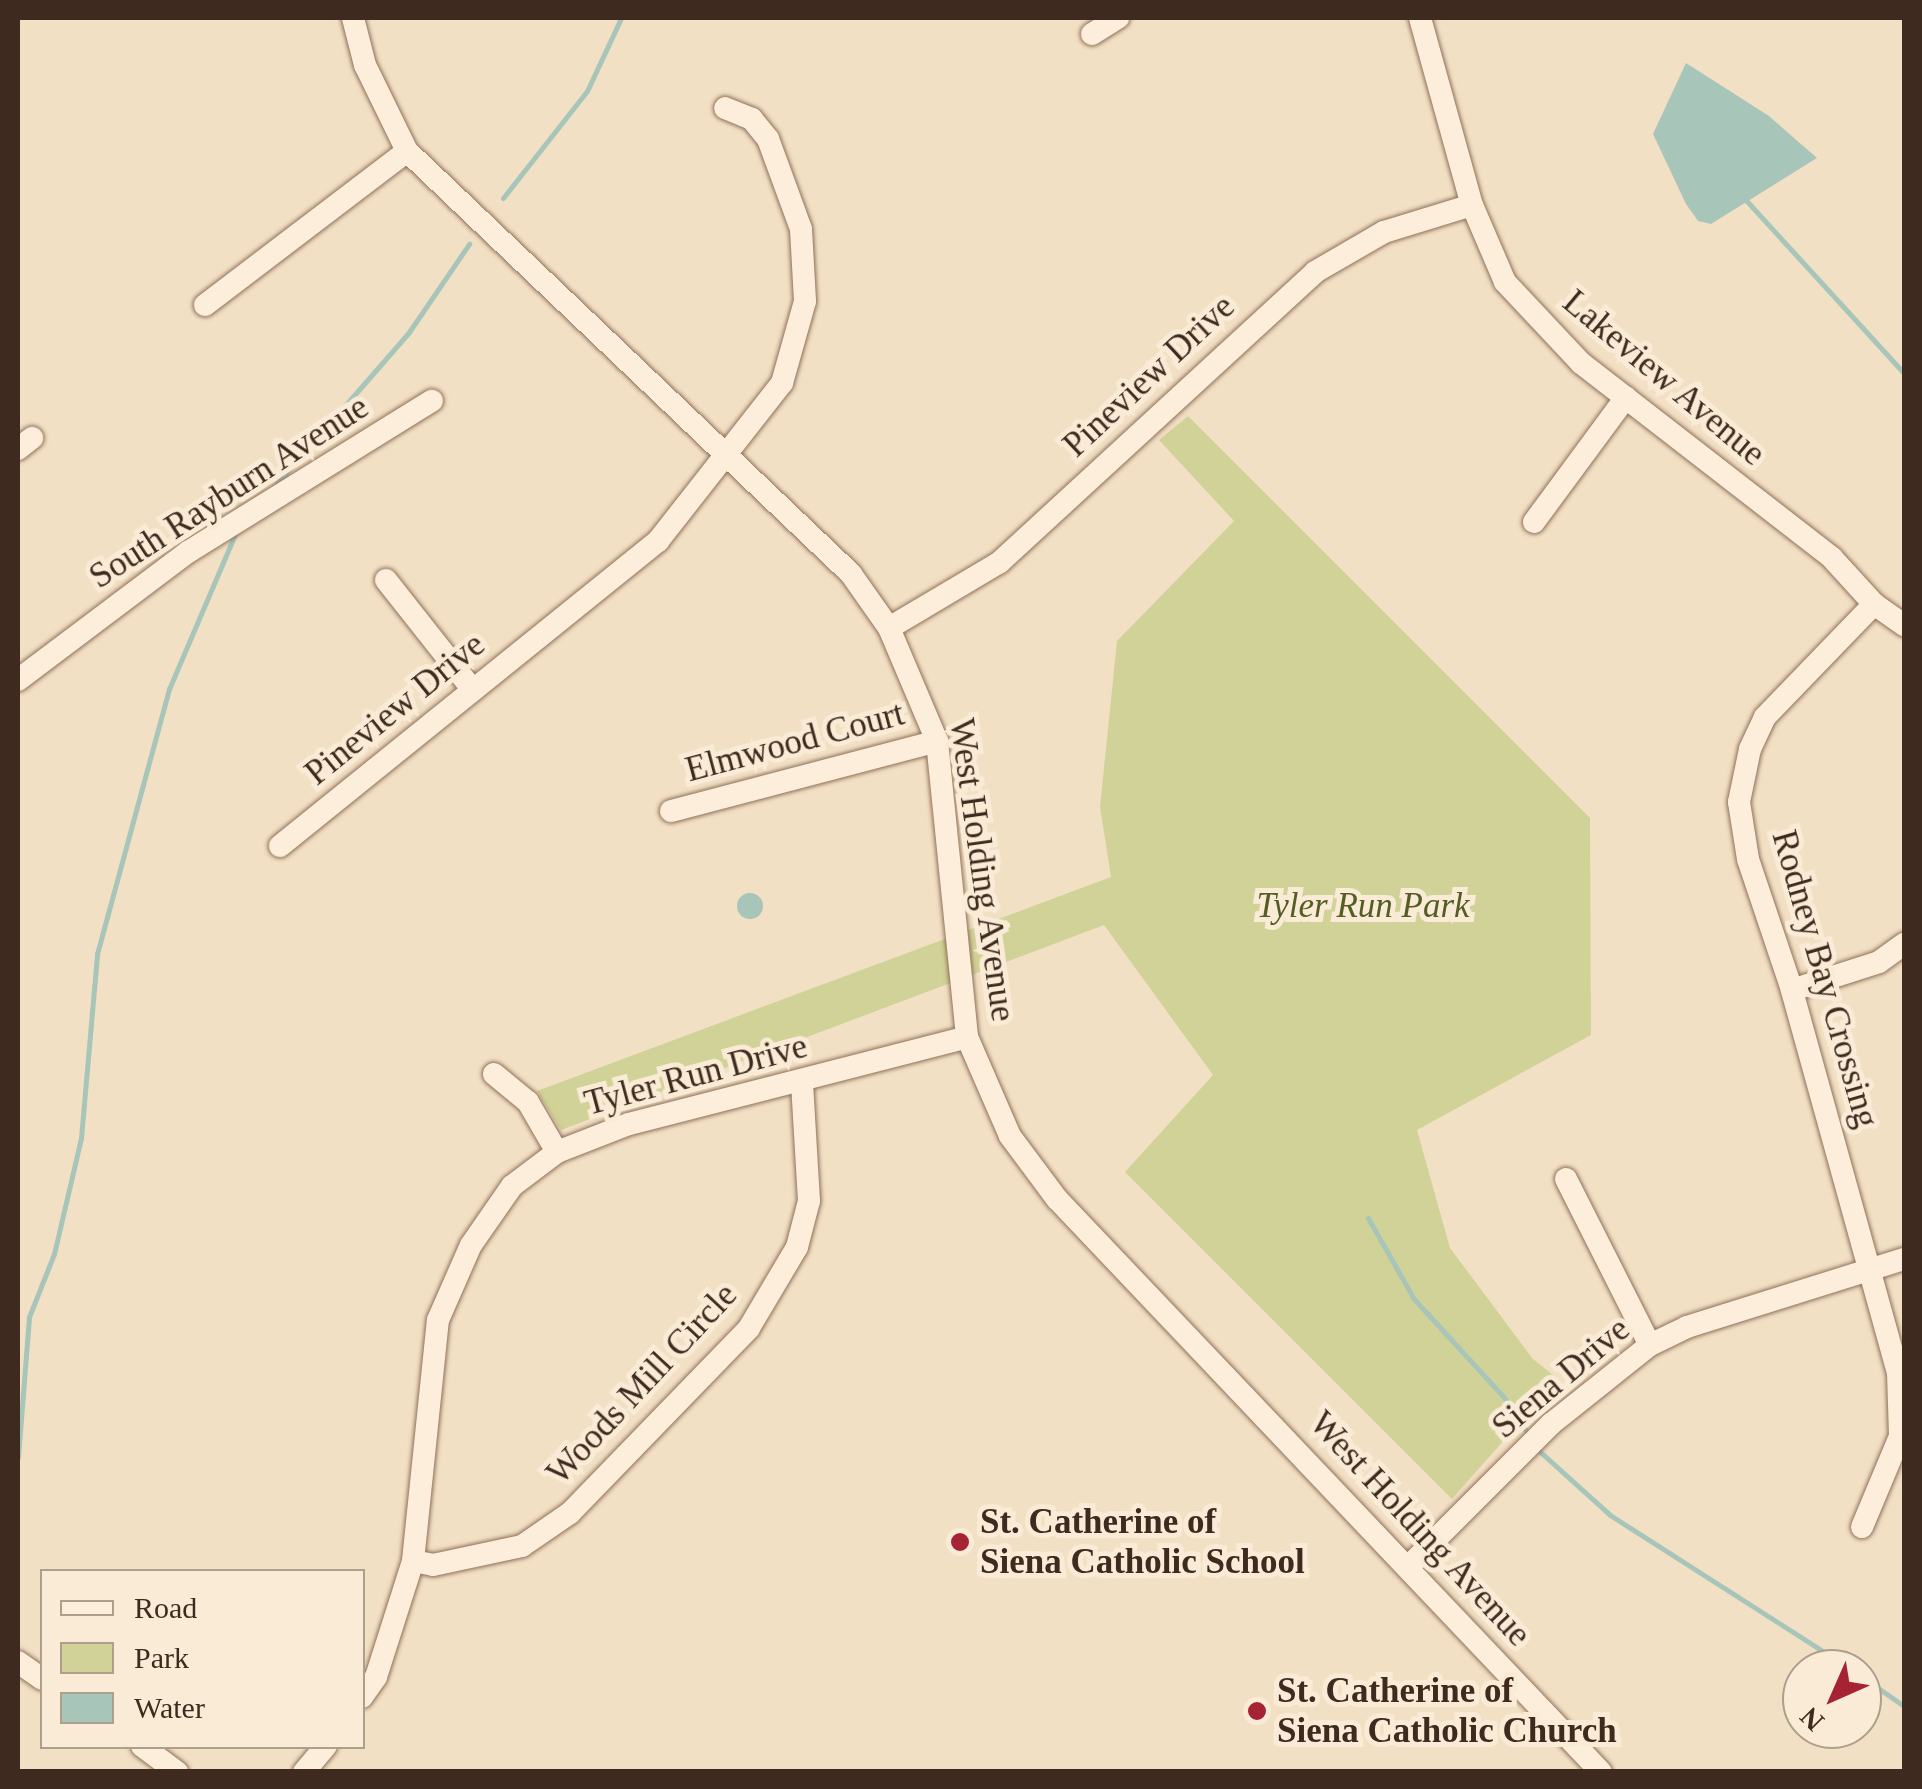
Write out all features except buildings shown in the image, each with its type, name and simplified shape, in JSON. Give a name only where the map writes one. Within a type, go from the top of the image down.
[{"type":"street","name":"West Holding Avenue","points":[[353,18],[364,65],[407,151],[851,574],[889,628],[937,741],[967,1036],[1010,1136],[1058,1199],[1600,1772]]},
{"type":"street","points":[[1092,34],[1118,18]]},
{"type":"street","name":"Lakeview Avenue","points":[[1420,18],[1472,205],[1505,282],[1581,364],[1832,558],[1874,604],[1904,625]]},
{"type":"street","name":"Pineview Drive","points":[[280,846],[616,579],[727,460],[782,382],[805,302],[801,229],[779,160],[752,119],[725,108]]},
{"type":"street","points":[[205,305],[407,151]]},
{"type":"street","name":"Pineview Drive","points":[[889,628],[1000,562],[1315,272],[1384,232],[1472,205]]},
{"type":"street","points":[[1534,522],[1626,398]]},
{"type":"street","name":"South Rayburn Avenue","points":[[18,680],[188,552],[432,401]]},
{"type":"street","points":[[386,580],[473,690]]},
{"type":"street","name":"Rodney Bay Crossing","points":[[1862,1527],[1900,1436],[1902,1397],[1871,1268],[1792,990],[1748,860],[1739,802],[1750,749],[1766,717],[1874,604]]},
{"type":"street","name":"Elmwood Court","points":[[671,811],[937,741]]},
{"type":"street","points":[[1792,990],[1879,962],[1904,944]]},
{"type":"street","name":"Tyler Run Drive","points":[[365,1693],[376,1677],[413,1561],[438,1320],[470,1245],[512,1186],[557,1152],[629,1124],[967,1036]]},
{"type":"street","points":[[494,1074],[528,1102],[557,1152]]},
{"type":"street","name":"Woods Mill Circle","points":[[413,1561],[433,1565],[522,1546],[570,1513],[749,1328],[797,1247],[809,1201],[802,1082]]},
{"type":"street","points":[[1566,1179],[1650,1345]]},
{"type":"street","name":"Siena Drive","points":[[1408,1566],[1551,1424],[1650,1345],[1904,1259]]},
{"type":"street","points":[[18,1662],[40,1678]]},
{"type":"street","points":[[146,1749],[177,1772]]},
{"type":"street","points":[[304,1772],[323,1749]]},
{"type":"green space","name":"Tyler Run Park","points":[[1188,416],[1590,818],[1591,1035],[1417,1130],[1450,1248],[1533,1359],[1558,1379],[1452,1499],[1125,1172],[1213,1075],[1104,925],[561,1130],[537,1091],[1111,877],[1100,807],[1117,641],[1234,521],[1159,440]]},
{"type":"water","points":[[1686,63],[1769,116],[1817,158],[1711,224],[1698,221],[1686,204],[1653,134]]},
{"type":"water","points":[[750,893],[759,897],[763,906],[759,915],[750,919],[741,915],[737,906],[741,897]]},
{"type":"waterway","points":[[503,198],[587,91],[621,18]]},
{"type":"waterway","points":[[1744,198],[1904,373]]},
{"type":"waterway","points":[[274,487],[409,332],[469,244]]},
{"type":"waterway","points":[[18,1457],[29,1317],[54,1254],[81,1138],[97,954],[169,689],[235,534]]},
{"type":"waterway","points":[[1368,1218],[1414,1299],[1503,1396],[1529,1435]]},
{"type":"waterway","points":[[1537,1449],[1610,1515],[1820,1649]]},
{"type":"waterway","points":[[1882,1691],[1904,1706]]},
{"type":"place","name":"St. Catherine of Siena Catholic School","points":[[960,1542]]},
{"type":"place","name":"St. Catherine of Siena Catholic Church","points":[[1257,1711]]}]
